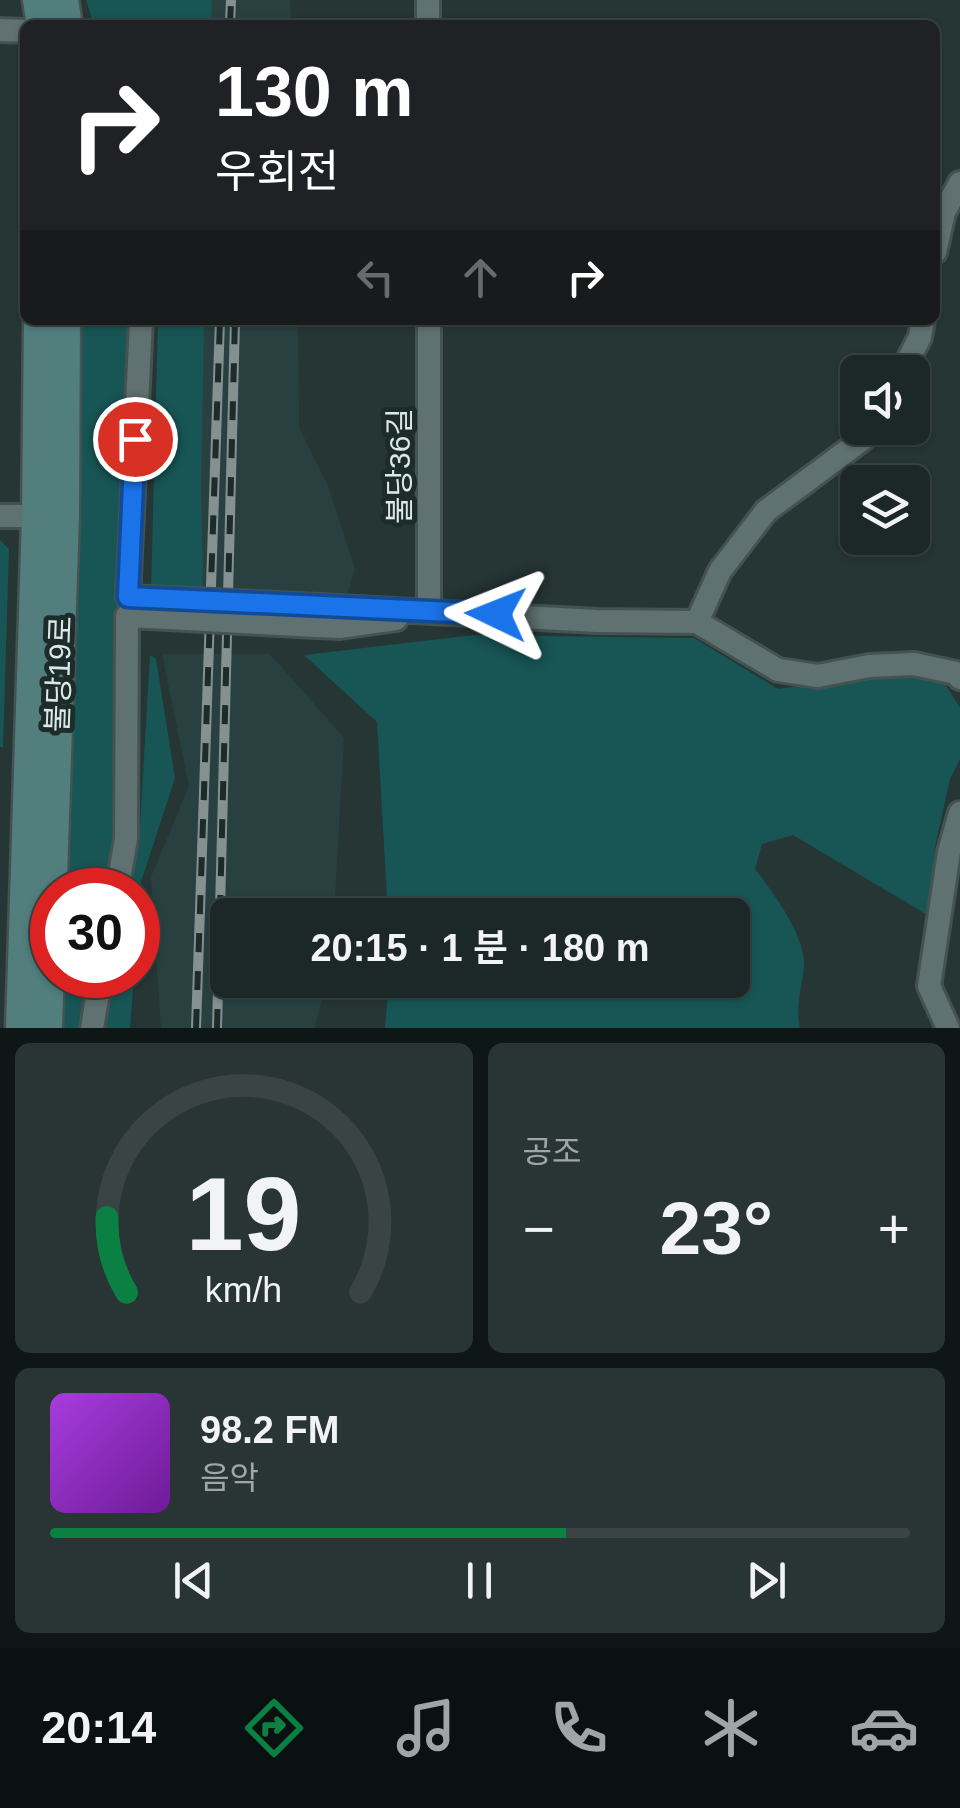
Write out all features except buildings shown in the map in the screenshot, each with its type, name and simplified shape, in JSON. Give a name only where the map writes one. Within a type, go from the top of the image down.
[{"type":"street","points":[[940,230],[944,212],[960,183]]},
{"type":"street","name":"불당19로","points":[[39,325],[51,516],[47,1028]]},
{"type":"street","name":"불당19로","points":[[21,1028],[65,325]]},
{"type":"street","points":[[141,325],[128,597],[149,608]]},
{"type":"street","name":"불당36길","points":[[428,325],[429,612]]},
{"type":"street","points":[[911,355],[922,325]]},
{"type":"street","points":[[697,622],[720,571],[766,510],[857,445]]},
{"type":"street","points":[[0,516],[51,516]]},
{"type":"street","points":[[121,868],[126,839],[127,616],[149,608],[318,616],[429,612],[697,622],[778,670],[818,676],[869,666],[914,664],[956,673],[960,678]]},
{"type":"street","points":[[948,1028],[929,986],[948,852],[960,813]]},
{"type":"street","points":[[92,1028],[98,998]]},
{"type":"shaded area","points":[[86,0],[212,0],[211,20],[92,19]]},
{"type":"shaded area","points":[[206,0],[290,0],[291,20],[205,20]]},
{"type":"shaded area","points":[[81,325],[139,325],[125,767],[112,868],[70,868]]},
{"type":"shaded area","points":[[158,325],[204,325],[203,594],[151,591]]},
{"type":"shaded area","points":[[191,325],[298,325],[299,427],[328,486],[355,569],[344,605],[171,598]]},
{"type":"shaded area","points":[[0,540],[9,549],[3,747],[0,747]]},
{"type":"shaded area","points":[[474,635],[694,638],[778,689],[888,673],[945,684],[960,708],[960,759],[950,779],[935,847],[931,917],[793,835],[762,844],[755,869],[787,914],[800,941],[804,966],[800,1028],[385,1028],[388,998],[750,998],[750,898],[387,898],[377,722],[304,655]]},
{"type":"shaded area","points":[[162,654],[270,654],[344,738],[335,898],[210,898],[210,998],[322,998],[315,1028],[161,1028],[160,868],[155,868],[189,786]]},
{"type":"shaded area","points":[[150,655],[156,659],[175,778],[146,868],[133,868],[140,827]]},
{"type":"shaded area","points":[[65,998],[90,998],[85,1028],[64,1028]]},
{"type":"shaded area","points":[[108,998],[132,998],[130,1028],[102,1028]]},
{"type":"railway","points":[[230,20],[231,0]]},
{"type":"railway","points":[[196,1028],[220,325]]},
{"type":"railway","points":[[217,1028],[235,325]]},
{"type":"route","points":[[135,439],[128,597],[496,614]]}]
